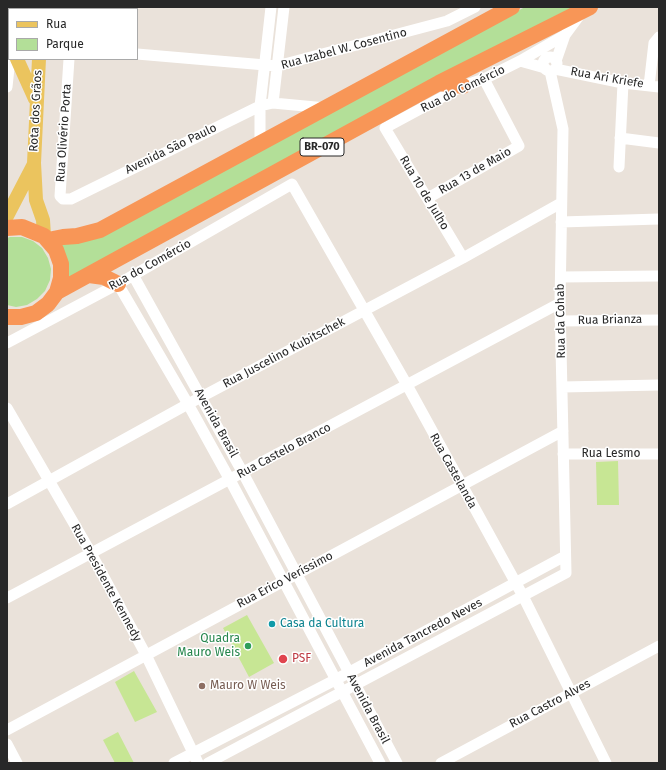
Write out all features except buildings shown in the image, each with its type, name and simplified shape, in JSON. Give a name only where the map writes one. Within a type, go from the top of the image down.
[{"type":"highway","name":"BR-070","points":[[46,238],[77,236],[100,230],[512,7]]},
{"type":"highway","name":"BR-070","points":[[57,292],[439,83],[587,9]]},
{"type":"highway","points":[[439,83],[462,86]]},
{"type":"highway","points":[[7,228],[22,227],[46,238]]},
{"type":"highway","name":"BR-070","points":[[7,317],[21,317],[36,313],[48,304],[57,292],[61,278],[61,264],[56,250],[46,238]]},
{"type":"highway","points":[[89,275],[104,277],[118,284]]},
{"type":"main road","points":[[17,60],[36,102]]},
{"type":"main road","name":"Rota dos Grãos","points":[[39,60],[34,163],[36,200],[46,238]]},
{"type":"main road","points":[[38,76],[45,60]]},
{"type":"main road","name":"Rota dos Grãos","points":[[7,216],[34,163]]},
{"type":"street","points":[[260,144],[260,106],[271,7]]},
{"type":"street","points":[[273,103],[284,7]]},
{"type":"street","name":"Rua Izabel W. Cosentino","points":[[138,54],[277,66],[381,40],[447,21],[475,7]]},
{"type":"street","points":[[520,61],[551,67],[565,35],[587,9]]},
{"type":"street","name":"Rua do Comércio","points":[[385,128],[462,86],[484,79],[520,61],[565,35]]},
{"type":"street","points":[[654,86],[654,44],[659,37]]},
{"type":"street","points":[[7,87],[8,59]]},
{"type":"street","name":"Rua Olivério Porta","points":[[69,60],[60,196],[63,199],[71,199]]},
{"type":"street","name":"Rua Ari Kriefe","points":[[551,67],[623,83],[654,86]]},
{"type":"street","name":"Rua da Cohab","points":[[551,67],[563,129],[560,321],[566,573]]},
{"type":"street","name":"Rua 13 de Maio","points":[[428,198],[519,146],[484,79]]},
{"type":"street","points":[[619,167],[623,83]]},
{"type":"street","name":"Avenida São Paulo","points":[[71,199],[260,106],[273,103],[326,108]]},
{"type":"street","name":"Rua 10 de Julho","points":[[385,128],[463,258]]},
{"type":"street","points":[[620,138],[659,143]]},
{"type":"street","points":[[292,163],[292,184]]},
{"type":"street","name":"Rua do Comércio","points":[[7,343],[118,284],[292,184]]},
{"type":"street","name":"Rua Castelanda","points":[[292,184],[407,385],[461,486],[516,583],[606,763]]},
{"type":"street","name":"Rua Juscelino Kubitschek","points":[[7,504],[188,404],[463,258],[561,203]]},
{"type":"street","points":[[561,222],[659,219]]},
{"type":"street","name":"Avenida Brasil","points":[[133,275],[243,473],[397,763]]},
{"type":"street","points":[[561,277],[659,276]]},
{"type":"street","name":"Avenida Brasil","points":[[118,284],[188,404],[230,480],[282,582],[380,763]]},
{"type":"street","name":"Rua Castelo Branco","points":[[7,598],[560,303]]},
{"type":"street","name":"Rua Brianza","points":[[560,321],[659,320]]},
{"type":"street","points":[[562,387],[659,385]]},
{"type":"street","name":"Rua Presidente Kennedy","points":[[7,408],[91,553],[146,655],[198,763]]},
{"type":"street","name":"Rua Erico Veríssimo","points":[[7,730],[563,431]]},
{"type":"street","name":"Rua Lesmo","points":[[563,454],[659,454]]},
{"type":"street","name":"Avenida Tancredo Neves","points":[[174,763],[335,680],[565,556]]},
{"type":"street","name":"Avenida Tancredo Neves","points":[[208,763],[566,573]]},
{"type":"street","name":"Rua Castro Alves","points":[[441,763],[659,646]]},
{"type":"street","points":[[7,744],[17,763]]},
{"type":"green space","points":[[525,7],[574,7],[66,284],[58,241],[72,243],[285,135]]},
{"type":"green space","points":[[22,237],[33,241],[42,248],[48,258],[51,269],[50,280],[45,291],[37,299],[27,305],[16,307],[7,305],[7,238]]},
{"type":"green space","points":[[618,461],[619,505],[597,505],[596,462]]},
{"type":"green space","name":"Quadra Mauro Weis","points":[[247,615],[274,663],[249,677],[223,628]]},
{"type":"green space","points":[[134,671],[157,712],[135,722],[115,682]]},
{"type":"green space","points":[[118,732],[134,763],[115,763],[103,740]]},
{"type":"place","name":"Casa da Cultura","points":[[272,624]]},
{"type":"place","name":"Quadra Mauro Weis","points":[[248,646]]},
{"type":"place","name":"PSF","points":[[283,659]]},
{"type":"place","name":"Mauro W Weis","points":[[202,686]]}]
